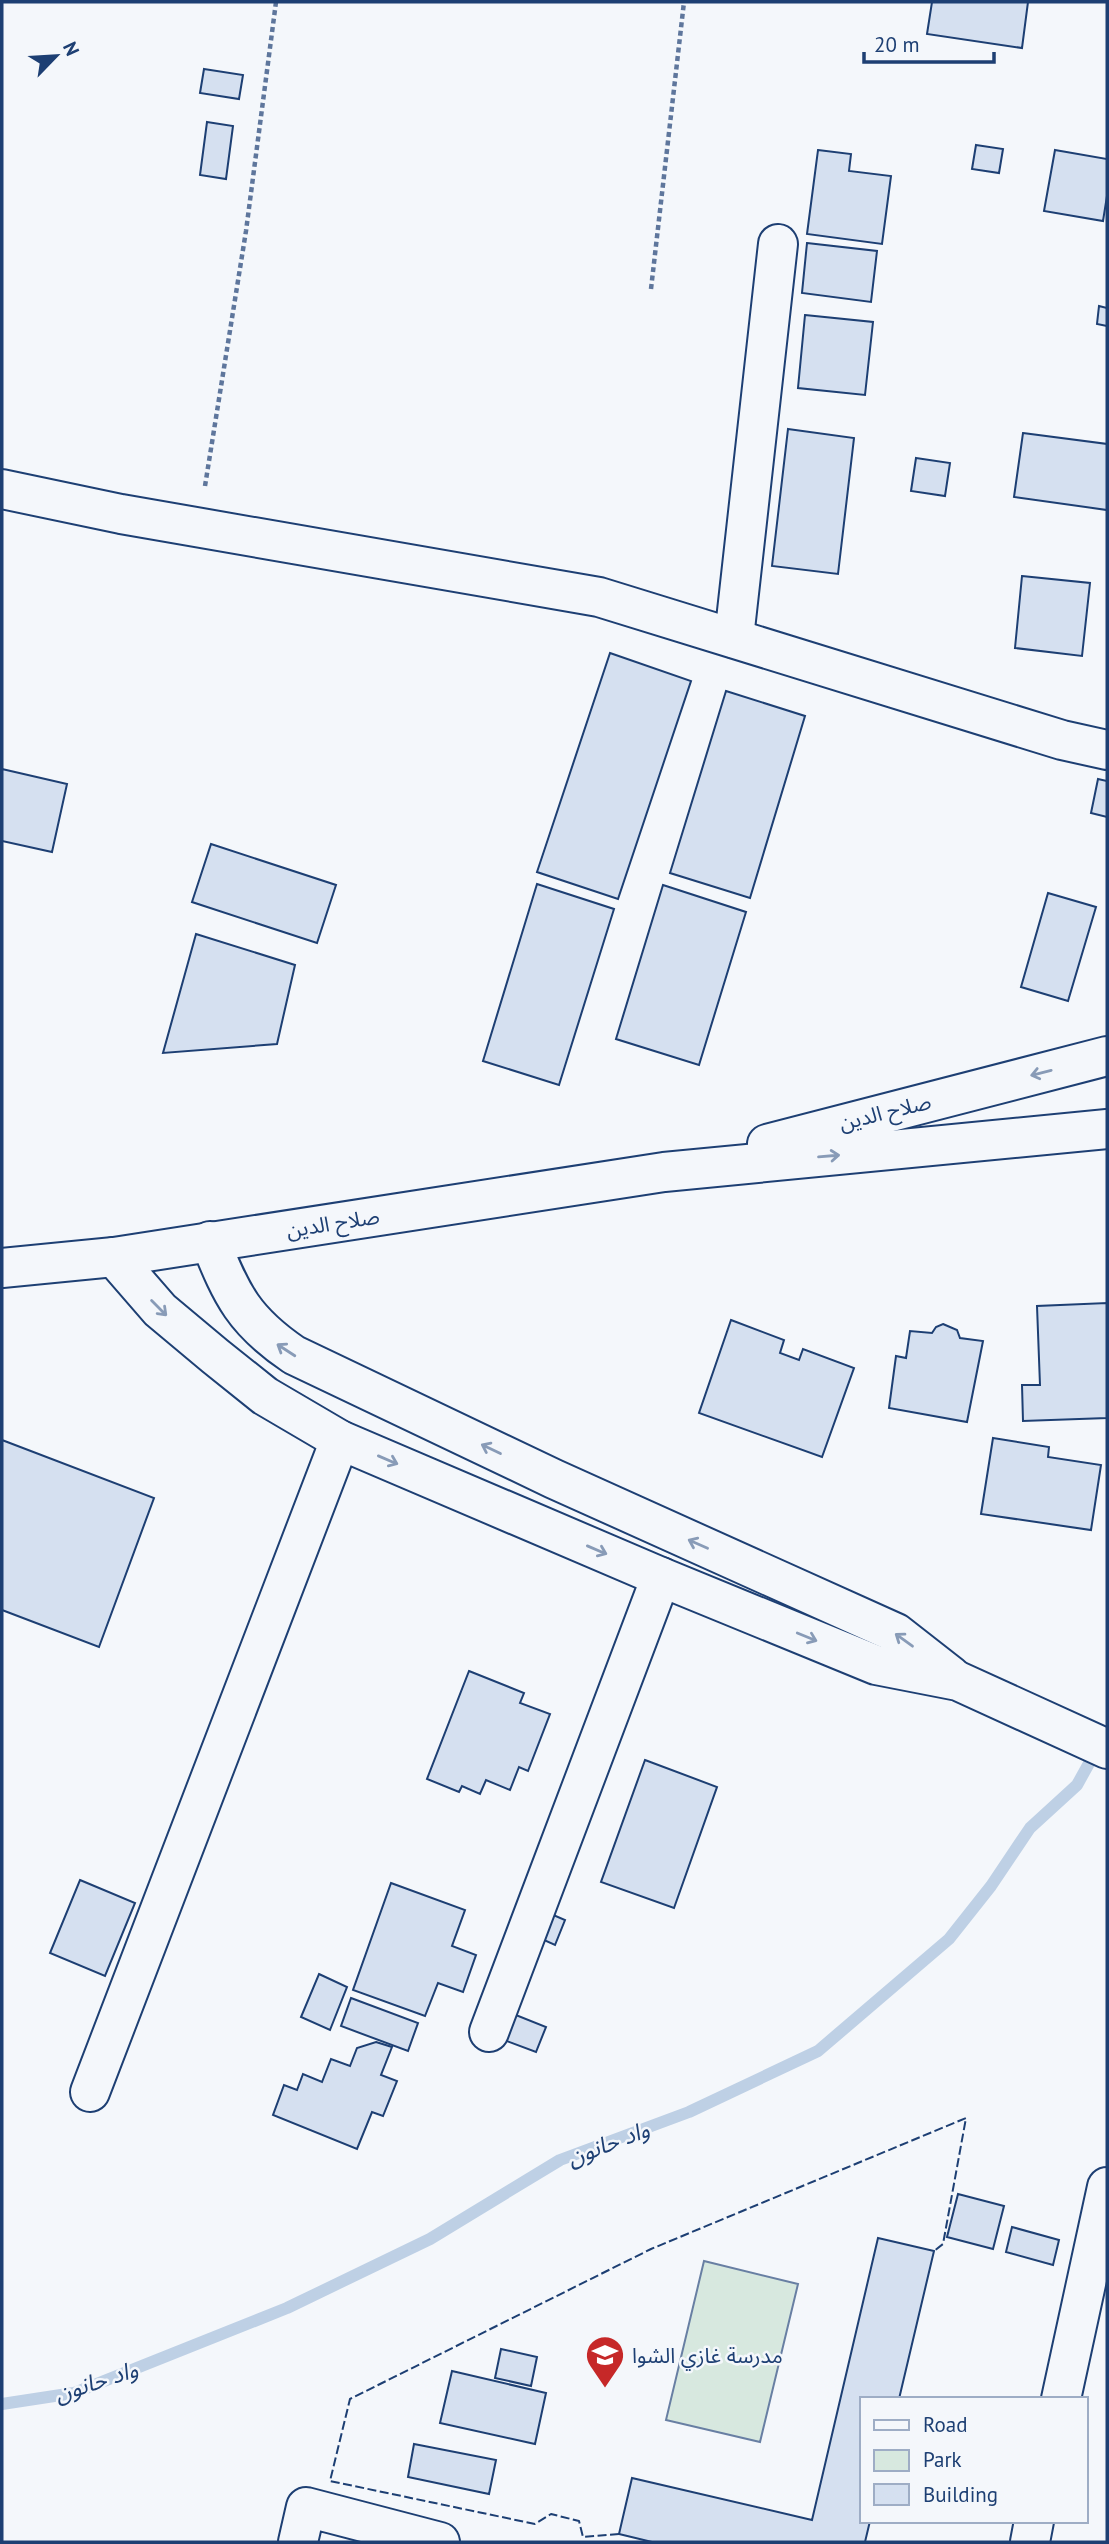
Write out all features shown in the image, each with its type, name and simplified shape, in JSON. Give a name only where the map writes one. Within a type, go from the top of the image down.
[{"type":"main road","points":[[734,638],[778,244]]},
{"type":"main road","points":[[2,489],[73,505],[599,597],[1062,740],[1107,750]]},
{"type":"main road","name":"صلاح الدين","points":[[664,1172],[860,1118],[1107,1056]]},
{"type":"main road","name":"صلاح الدين","points":[[2,1268],[114,1257],[664,1172],[1107,1129]]},
{"type":"main road","points":[[210,1241],[230,1290],[242,1310],[277,1344],[294,1355],[554,1479],[896,1633],[958,1681]]},
{"type":"main road","points":[[114,1257],[160,1310],[215,1356],[265,1396],[341,1440],[661,1577],[876,1665],[958,1681],[1107,1749]]},
{"type":"main road","points":[[90,2092],[341,1440]]},
{"type":"main road","points":[[489,2032],[661,1577]]},
{"type":"main road","points":[[1061,2397],[1107,2187]]},
{"type":"main road","points":[[298,2542],[306,2507],[440,2542]]},
{"type":"main road","points":[[1030,2542],[1034,2523]]},
{"type":"path","points":[[198,527],[246,231],[276,2]]},
{"type":"path","points":[[651,289],[684,2]]},
{"type":"green space","points":[[704,2261],[798,2284],[760,2442],[666,2420]]},
{"type":"building","points":[[932,2],[1028,2],[1022,48],[927,34]]},
{"type":"building","points":[[204,69],[243,75],[239,99],[200,93]]},
{"type":"building","points":[[207,122],[233,126],[226,179],[200,175]]},
{"type":"building","points":[[976,145],[1003,149],[999,173],[972,169]]},
{"type":"building","points":[[818,150],[851,154],[849,171],[891,176],[882,244],[807,234]]},
{"type":"building","points":[[1055,150],[1107,159],[1107,196],[1103,221],[1044,211]]},
{"type":"building","points":[[807,243],[877,251],[871,302],[802,293]]},
{"type":"building","points":[[1099,306],[1107,308],[1107,326],[1097,324]]},
{"type":"building","points":[[805,315],[873,322],[865,395],[798,388]]},
{"type":"building","points":[[788,429],[854,438],[838,574],[772,566]]},
{"type":"building","points":[[1023,433],[1107,444],[1107,510],[1014,497]]},
{"type":"building","points":[[916,458],[950,463],[945,496],[911,491]]},
{"type":"building","points":[[1022,576],[1090,583],[1082,656],[1015,648]]},
{"type":"building","points":[[610,653],[691,681],[618,899],[537,872]]},
{"type":"building","points":[[726,691],[805,716],[750,898],[670,873]]},
{"type":"building","points":[[2,769],[67,784],[52,852],[2,841]]},
{"type":"building","points":[[1098,779],[1107,781],[1107,817],[1091,813]]},
{"type":"building","points":[[211,844],[336,885],[317,943],[192,902]]},
{"type":"building","points":[[537,884],[614,909],[559,1085],[483,1061]]},
{"type":"building","points":[[663,885],[746,912],[699,1065],[616,1039]]},
{"type":"building","points":[[1048,893],[1096,907],[1068,1001],[1021,987]]},
{"type":"building","points":[[196,934],[295,965],[277,1044],[163,1053]]},
{"type":"building","points":[[1107,1303],[1107,1418],[1023,1421],[1022,1385],[1040,1385],[1037,1306]]},
{"type":"building","points":[[731,1320],[784,1340],[780,1353],[799,1360],[803,1349],[854,1368],[822,1457],[699,1413]]},
{"type":"building","points":[[943,1324],[957,1330],[960,1338],[983,1341],[967,1422],[889,1408],[896,1356],[906,1358],[910,1331],[932,1333],[936,1327]]},
{"type":"building","points":[[993,1438],[1049,1447],[1048,1457],[1101,1465],[1091,1530],[981,1514]]},
{"type":"building","points":[[2,1440],[154,1498],[99,1647],[2,1610]]},
{"type":"building","points":[[469,1671],[524,1693],[520,1703],[550,1714],[528,1771],[519,1767],[510,1790],[486,1780],[480,1794],[462,1786],[459,1792],[427,1779]]},
{"type":"building","points":[[645,1760],[717,1787],[674,1908],[601,1882]]},
{"type":"building","points":[[80,1880],[135,1903],[105,1976],[50,1953]]},
{"type":"building","points":[[391,1883],[465,1910],[452,1946],[476,1955],[463,1992],[438,1983],[425,2016],[353,1990]]},
{"type":"building","points":[[544,1911],[565,1920],[555,1945],[535,1936]]},
{"type":"building","points":[[319,1974],[347,1987],[330,2030],[301,2017]]},
{"type":"building","points":[[351,1998],[418,2023],[408,2051],[341,2026]]},
{"type":"building","points":[[506,2011],[546,2027],[536,2052],[496,2037]]},
{"type":"building","points":[[376,2042],[392,2047],[381,2075],[397,2081],[383,2116],[372,2112],[357,2149],[273,2115],[284,2085],[297,2090],[303,2074],[322,2082],[331,2059],[350,2066],[357,2048]]},
{"type":"building","points":[[958,2194],[1004,2206],[993,2249],[947,2237]]},
{"type":"building","points":[[1012,2227],[1059,2240],[1053,2265],[1006,2252]]},
{"type":"building","points":[[878,2238],[934,2251],[899,2397],[860,2397],[860,2523],[870,2523],[865,2542],[652,2542],[619,2534],[632,2478],[812,2520]]},
{"type":"building","points":[[501,2349],[537,2357],[531,2386],[495,2378]]},
{"type":"building","points":[[452,2371],[546,2393],[535,2444],[440,2423]]},
{"type":"building","points":[[414,2444],[496,2460],[489,2494],[408,2477]]},
{"type":"waterway","name":"واد حانون","points":[[2,2404],[74,2393],[287,2308],[430,2239],[560,2160],[689,2112],[818,2051],[949,1939],[991,1886],[1030,1828],[1077,1785],[1097,1749]]},
{"type":"fence","points":[[619,2534],[583,2537],[579,2521],[551,2514],[535,2524],[330,2481],[350,2399],[651,2249],[966,2118],[943,2244],[934,2251]]},
{"type":"place","name":"مدرسة غازي الشوا","points":[[605,2389]]}]
